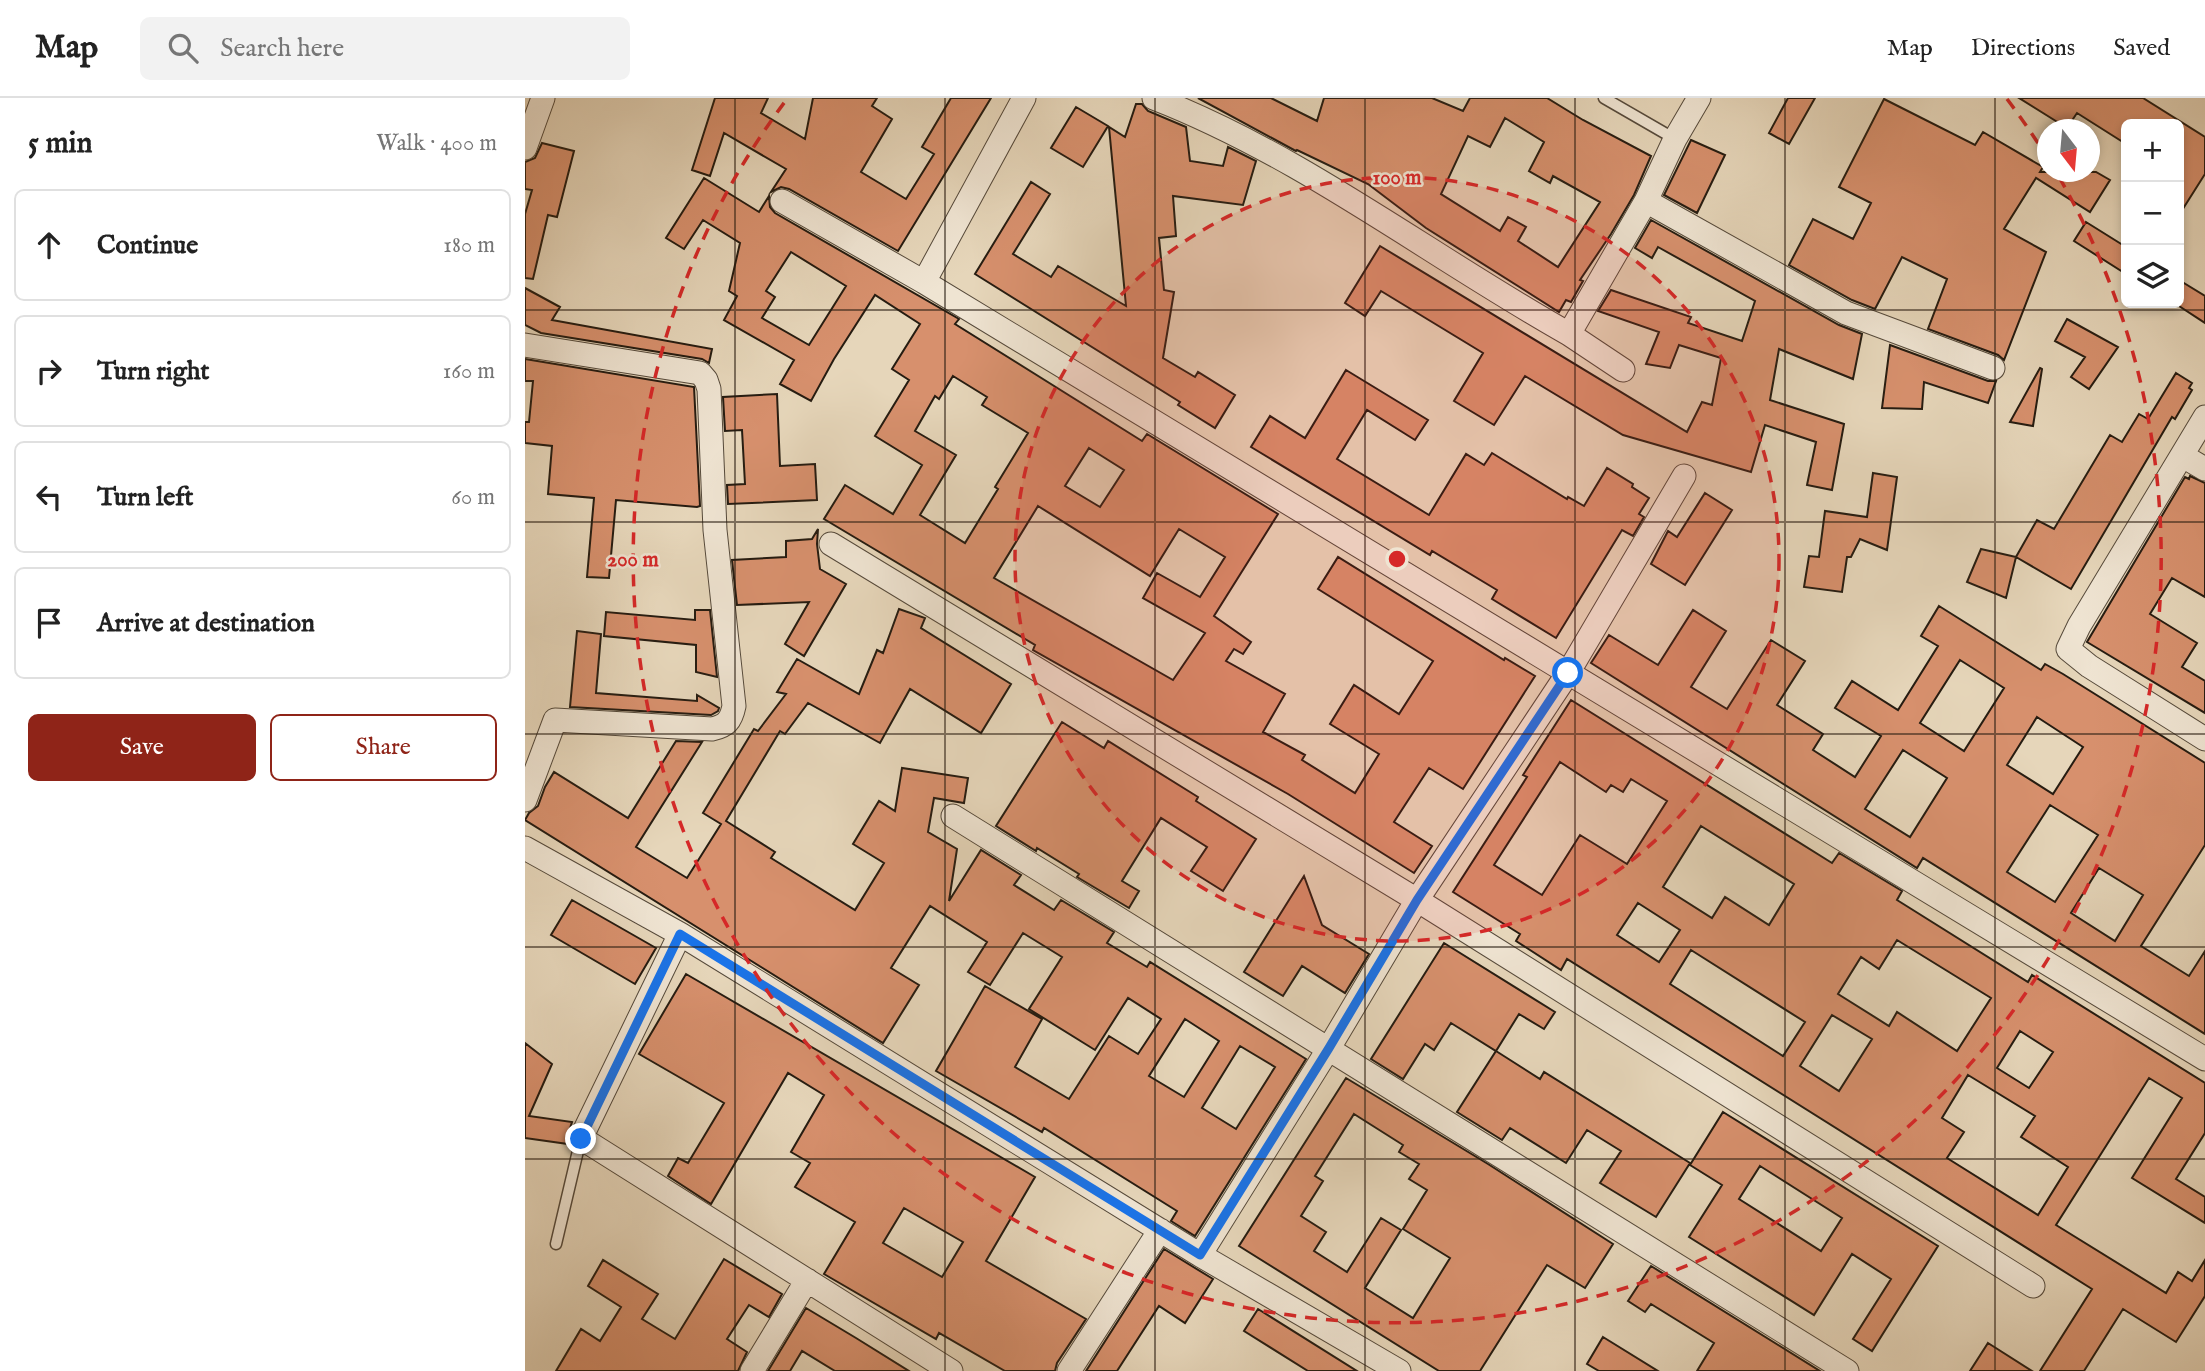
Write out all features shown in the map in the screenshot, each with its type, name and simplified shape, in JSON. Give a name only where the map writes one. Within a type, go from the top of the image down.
[{"type":"street","points":[[525,148],[543,98]]},
{"type":"street","points":[[924,282],[1024,98]]},
{"type":"street","points":[[1154,98],[1277,155],[1623,370]]},
{"type":"street","points":[[1569,334],[1646,201],[1675,139],[1699,98]]},
{"type":"street","points":[[782,201],[924,282],[2205,1059]]},
{"type":"street","points":[[1646,201],[1846,313],[1993,368]]},
{"type":"street","points":[[525,345],[700,373],[706,380],[709,389],[715,530],[734,706],[732,716],[725,726],[712,729],[555,720],[525,800]]},
{"type":"street","points":[[2205,417],[2079,626],[2068,649],[2089,666],[2205,738]]},
{"type":"street","points":[[2183,456],[2205,469]]},
{"type":"street","points":[[1200,1255],[1329,1048],[1417,900],[1568,673],[1684,476]]},
{"type":"street","points":[[831,544],[1417,900],[2033,1286]]},
{"type":"street","points":[[953,816],[1847,1371]]},
{"type":"street","points":[[525,848],[680,934],[1200,1255],[1399,1371]]},
{"type":"street","points":[[680,934],[581,1139],[951,1371]]},
{"type":"street","points":[[1069,1371],[1160,1230]]},
{"type":"street","points":[[752,1371],[807,1280]]},
{"type":"lane","points":[[1604,98],[1675,139]]},
{"type":"lane","points":[[555,1244],[581,1139]]},
{"type":"building","points":[[715,98],[768,98],[761,113],[805,139],[813,98],[877,98],[872,106],[892,119],[861,172],[906,199],[934,154],[922,147],[951,98],[991,98],[898,251],[789,189],[781,187],[771,192],[786,169],[724,133],[710,176],[692,170]]},
{"type":"building","points":[[1198,98],[1271,98],[1317,121],[1324,98],[1432,98],[1463,111],[1470,98],[1547,98],[1651,156],[1634,195],[1580,280],[1583,281],[1571,302],[1566,300],[1559,312],[1426,228],[1368,184],[1296,151]],"holes":[[[1505,118],[1544,142],[1529,171],[1550,183],[1553,176],[1600,202],[1558,267],[1518,241],[1526,227],[1508,217],[1500,231],[1441,194],[1468,136],[1490,147]]]},
{"type":"building","points":[[1788,98],[1815,98],[1789,144],[1769,133]]},
{"type":"building","points":[[2019,98],[2143,98],[2176,119],[2121,119],[2121,141],[2100,128],[2100,119],[2086,119],[2077,113],[2073,119],[2053,119]]},
{"type":"building","points":[[1884,99],[1975,145],[1983,132],[2037,164],[2037,179],[2004,229],[2046,252],[2004,360],[1998,355],[1928,329],[1947,279],[1902,257],[1875,309],[1852,300],[1789,265],[1813,219],[1853,239],[1871,203],[1839,187]]},
{"type":"building","points":[[1136,104],[1142,104],[1148,111],[1186,127],[1190,161],[1223,166],[1228,147],[1256,161],[1243,205],[1173,196],[1176,236],[1159,238],[1164,290],[1174,292],[1163,358],[1195,377],[1198,372],[1235,395],[1215,428],[1178,405],[1180,402],[975,274],[1031,182],[1050,194],[1013,254],[1051,277],[1058,266],[1126,306],[1109,127],[1125,137]]},
{"type":"building","points":[[1076,107],[1108,126],[1083,167],[1051,148]]},
{"type":"building","points":[[2184,124],[2205,137],[2205,174],[2184,207]]},
{"type":"building","points":[[1691,140],[1725,155],[1697,213],[1664,195]]},
{"type":"building","points":[[542,143],[574,151],[557,217],[548,215],[533,279],[525,278],[525,214],[532,190],[525,189],[525,162],[535,158]]},
{"type":"building","points":[[2100,174],[2110,180],[2090,212],[2042,182],[2100,182]]},
{"type":"building","points":[[704,178],[759,212],[769,196],[770,207],[775,213],[959,319],[955,324],[1142,441],[1147,434],[1278,514],[1214,616],[1251,642],[1243,654],[1234,649],[1226,661],[1285,694],[1263,732],[1305,755],[1302,760],[1355,793],[1379,754],[1330,724],[1354,685],[1399,714],[1433,661],[1318,589],[1338,557],[1504,660],[1505,658],[1535,676],[1463,789],[1429,768],[1394,822],[1432,846],[1414,873],[1288,794],[1033,650],[1035,645],[824,519],[845,485],[893,514],[922,465],[875,436],[909,380],[892,369],[920,324],[875,295],[811,401],[780,384],[794,360],[724,320],[737,296],[729,291],[740,243],[703,220],[684,249],[666,238]],"holes":[[[791,252],[846,286],[809,345],[762,318],[775,297],[766,291]],[[953,376],[987,397],[982,405],[1028,433],[965,543],[920,515],[956,455],[915,431],[935,396],[939,399]],[[1089,448],[1124,470],[1100,507],[1065,486]],[[1038,506],[1150,576],[1179,529],[1225,557],[1200,597],[1157,573],[1143,598],[1205,633],[1173,680],[994,578]]]},
{"type":"building","points":[[1651,220],[1839,325],[1862,334],[1853,379],[1779,349],[1770,400],[1844,424],[1832,490],[1807,485],[1816,442],[1765,425],[1751,472],[1623,435],[1525,376],[1494,425],[1454,401],[1483,353],[1381,291],[1365,316],[1345,303],[1380,246],[1687,432],[1702,402],[1712,405],[1721,358],[1679,345],[1670,368],[1646,364],[1659,332],[1598,311],[1611,290],[1691,317],[1688,323],[1742,341],[1755,301],[1658,247],[1652,258],[1635,248]]},
{"type":"building","points":[[2086,222],[2121,244],[2121,271],[2074,241]]},
{"type":"building","points":[[2184,283],[2205,296],[2205,323],[2182,308]]},
{"type":"building","points":[[525,288],[560,307],[552,320],[712,349],[709,363],[702,359],[541,333],[525,325]]},
{"type":"building","points":[[2067,319],[2118,347],[2089,389],[2071,377],[2085,357],[2055,341]]},
{"type":"building","points":[[1890,345],[1988,381],[1996,381],[1988,403],[1924,382],[1922,409],[1882,408]]},
{"type":"building","points":[[525,359],[694,387],[700,506],[616,500],[609,578],[587,577],[594,498],[548,494],[552,446],[525,443],[525,422],[529,422],[533,381],[525,381]]},
{"type":"building","points":[[2040,368],[2042,369],[2033,426],[2010,422]]},
{"type":"building","points":[[1346,370],[1428,420],[1415,440],[1367,410],[1337,459],[1429,515],[1466,454],[1484,465],[1492,453],[1567,499],[1568,497],[1584,506],[1607,468],[1649,498],[1639,514],[1644,517],[1633,536],[1622,530],[1556,638],[1492,599],[1497,590],[1432,551],[1430,555],[1251,447],[1270,416],[1305,438]]},
{"type":"building","points":[[2176,373],[2192,383],[2189,388],[2192,390],[2175,419],[2172,417],[2071,589],[2016,557],[2037,520],[2054,529],[2110,435],[2122,442],[2139,414],[2148,419]]},
{"type":"building","points":[[777,394],[780,466],[815,464],[817,500],[728,504],[727,485],[745,484],[742,430],[725,431],[723,397]]},
{"type":"building","points":[[1873,473],[1897,477],[1887,550],[1860,539],[1851,557],[1847,557],[1842,592],[1804,587],[1809,556],[1819,557],[1825,511],[1867,517]]},
{"type":"building","points":[[2190,476],[2205,483],[2205,597],[2172,578],[2150,614],[2197,643],[2182,667],[2205,681],[2205,713],[2087,642],[2185,477],[2189,479]]},
{"type":"building","points":[[1705,493],[1732,510],[1685,585],[1651,564],[1668,531],[1677,537]]},
{"type":"building","points":[[818,529],[820,569],[846,584],[804,656],[785,644],[809,602],[737,605],[732,560],[786,557],[786,541],[812,539]]},
{"type":"building","points":[[1981,549],[2016,557],[2006,598],[1967,582]]},
{"type":"building","points":[[1939,606],[2041,670],[2045,664],[2063,674],[2205,763],[2205,845],[2141,946],[2189,976],[2205,951],[2205,1034],[1923,858],[1917,868],[1591,663],[1609,635],[1658,665],[1693,610],[1726,631],[1691,687],[1727,709],[1771,640],[1805,661],[1777,705],[1823,734],[1813,750],[1855,777],[1881,736],[1835,708],[1852,681],[1898,710],[1938,646],[1921,636]],"holes":[[[1960,660],[2004,688],[1964,751],[1920,723]],[[2037,717],[2083,747],[2053,794],[2007,765]],[[1903,750],[1947,778],[1910,837],[1865,809]],[[2050,805],[2098,835],[2055,902],[2007,872]],[[2099,868],[2143,895],[2115,941],[2071,913]]]},
{"type":"building","points":[[899,609],[925,618],[921,628],[1011,684],[981,733],[910,689],[880,743],[808,703],[785,734],[780,731],[726,821],[775,852],[771,858],[855,910],[884,863],[853,844],[879,801],[895,811],[902,768],[968,778],[964,803],[934,798],[928,832],[957,849],[949,901],[981,850],[1021,875],[1014,885],[1054,910],[1061,900],[1114,932],[1107,943],[1147,967],[1150,962],[1306,1059],[1195,1236],[1171,1221],[1177,1211],[1044,1128],[1042,1132],[936,1071],[985,986],[1042,1019],[1015,1067],[1069,1099],[1109,1036],[1138,1054],[1161,1019],[1128,998],[1095,1050],[1029,1009],[1062,957],[1023,933],[990,985],[968,972],[987,942],[930,906],[891,968],[919,985],[883,1043],[525,820],[538,806],[554,772],[628,818],[676,741],[702,742],[636,847],[687,878],[721,824],[703,813],[754,729],[758,731],[786,694],[777,692],[797,659],[859,694],[877,650],[883,653]],"holes":[[[1185,1019],[1219,1041],[1184,1097],[1149,1076]],[[1240,1046],[1275,1067],[1236,1129],[1202,1108]]]},
{"type":"building","points":[[695,610],[710,610],[717,677],[696,672],[696,645],[604,636],[606,612],[695,620]]},
{"type":"building","points":[[577,631],[601,634],[596,693],[697,701],[697,695],[719,708],[718,711],[711,715],[570,707]]},
{"type":"building","points":[[1571,700],[1832,863],[1839,853],[1902,891],[1897,900],[2028,982],[2032,975],[2205,1083],[2205,1133],[2176,1179],[2205,1197],[2205,1223],[2132,1178],[2182,1098],[2149,1078],[2056,1225],[2166,1293],[2178,1272],[2192,1281],[2205,1260],[2205,1296],[2176,1342],[2123,1309],[2084,1371],[2040,1371],[2092,1289],[1567,959],[1561,970],[1516,941],[1520,934],[1453,892],[1527,777],[1523,775]],"holes":[[[1560,762],[1606,792],[1611,785],[1623,792],[1631,779],[1667,801],[1627,864],[1580,835],[1542,895],[1494,865]],[[1701,826],[1794,884],[1769,925],[1725,897],[1712,918],[1663,887]],[[1638,903],[1680,930],[1659,962],[1617,935]],[[1897,940],[1991,998],[1957,1051],[1897,1012],[1889,1026],[1838,994],[1861,957],[1879,969]],[[1691,950],[1805,1022],[1783,1056],[1670,984]],[[1832,1015],[1872,1039],[1839,1091],[1800,1066]],[[2020,1031],[2053,1052],[2029,1088],[1997,1068]],[[1968,1075],[2035,1116],[2021,1137],[2068,1167],[2038,1215],[1947,1158],[1964,1132],[1942,1118]]]},
{"type":"building","points":[[1062,722],[1104,748],[1108,741],[1198,797],[1196,801],[1256,839],[1223,891],[1191,871],[1207,847],[1161,818],[1122,881],[1139,891],[1129,908],[1077,877],[1079,874],[1037,848],[1036,851],[996,826]]},
{"type":"building","points":[[1304,876],[1322,925],[1369,954],[1345,993],[1302,966],[1283,996],[1244,972]]},
{"type":"building","points":[[572,900],[656,948],[635,984],[551,935]]},
{"type":"building","points":[[1444,943],[1555,1012],[1544,1029],[1519,1014],[1496,1051],[1451,1023],[1434,1050],[1425,1044],[1403,1079],[1371,1059]]},
{"type":"building","points":[[686,974],[1035,1177],[986,1261],[1086,1319],[1057,1363],[1055,1371],[1005,1371],[939,1333],[936,1339],[824,1274],[855,1222],[795,1187],[810,1163],[791,1152],[824,1095],[788,1073],[711,1204],[668,1176],[678,1158],[688,1163],[724,1103],[639,1054]],"holes":[[[904,1208],[963,1242],[942,1277],[883,1243]]]},
{"type":"building","points":[[525,1043],[552,1064],[529,1116],[572,1122],[568,1144],[525,1138]]},
{"type":"building","points":[[1496,1051],[1540,1079],[1544,1072],[1690,1163],[1656,1217],[1600,1183],[1621,1151],[1587,1130],[1566,1163],[1510,1128],[1502,1140],[1457,1112]]},
{"type":"building","points":[[1346,1078],[1613,1244],[1585,1288],[1547,1265],[1480,1371],[1439,1371],[1239,1246]],"holes":[[[1354,1114],[1403,1145],[1399,1152],[1419,1164],[1409,1179],[1427,1190],[1403,1229],[1450,1258],[1413,1318],[1365,1288],[1401,1230],[1381,1218],[1347,1272],[1314,1251],[1326,1232],[1301,1216],[1323,1181],[1315,1176]]]},
{"type":"building","points":[[1723,1112],[1938,1246],[1872,1351],[1853,1339],[1891,1279],[1852,1254],[1814,1315],[1689,1237],[1722,1185],[1690,1165]],"holes":[[[1760,1166],[1842,1218],[1821,1251],[1739,1199]]]},
{"type":"building","points":[[1164,1249],[1213,1279],[1185,1323],[1159,1306],[1117,1371],[1086,1371]]},
{"type":"building","points":[[724,1259],[782,1294],[769,1317],[749,1305],[727,1339],[747,1352],[738,1371],[556,1371],[581,1329],[600,1341],[621,1307],[588,1286],[603,1260],[658,1294],[642,1319],[675,1339]]},
{"type":"building","points":[[1651,1266],[1820,1371],[1697,1371],[1714,1343],[1651,1304],[1645,1312],[1628,1301]]},
{"type":"building","points":[[806,1308],[909,1371],[835,1371],[802,1351],[790,1371],[768,1371]]},
{"type":"building","points":[[1258,1309],[1357,1371],[1308,1371],[1244,1331]]},
{"type":"building","points":[[1603,1337],[1658,1371],[1599,1371],[1587,1364]]},
{"type":"building","points":[[1988,1343],[2032,1371],[1970,1371]]},
{"type":"route","points":[[581,1139],[680,934],[1200,1255],[1329,1048],[1417,900],[1568,673]]}]
